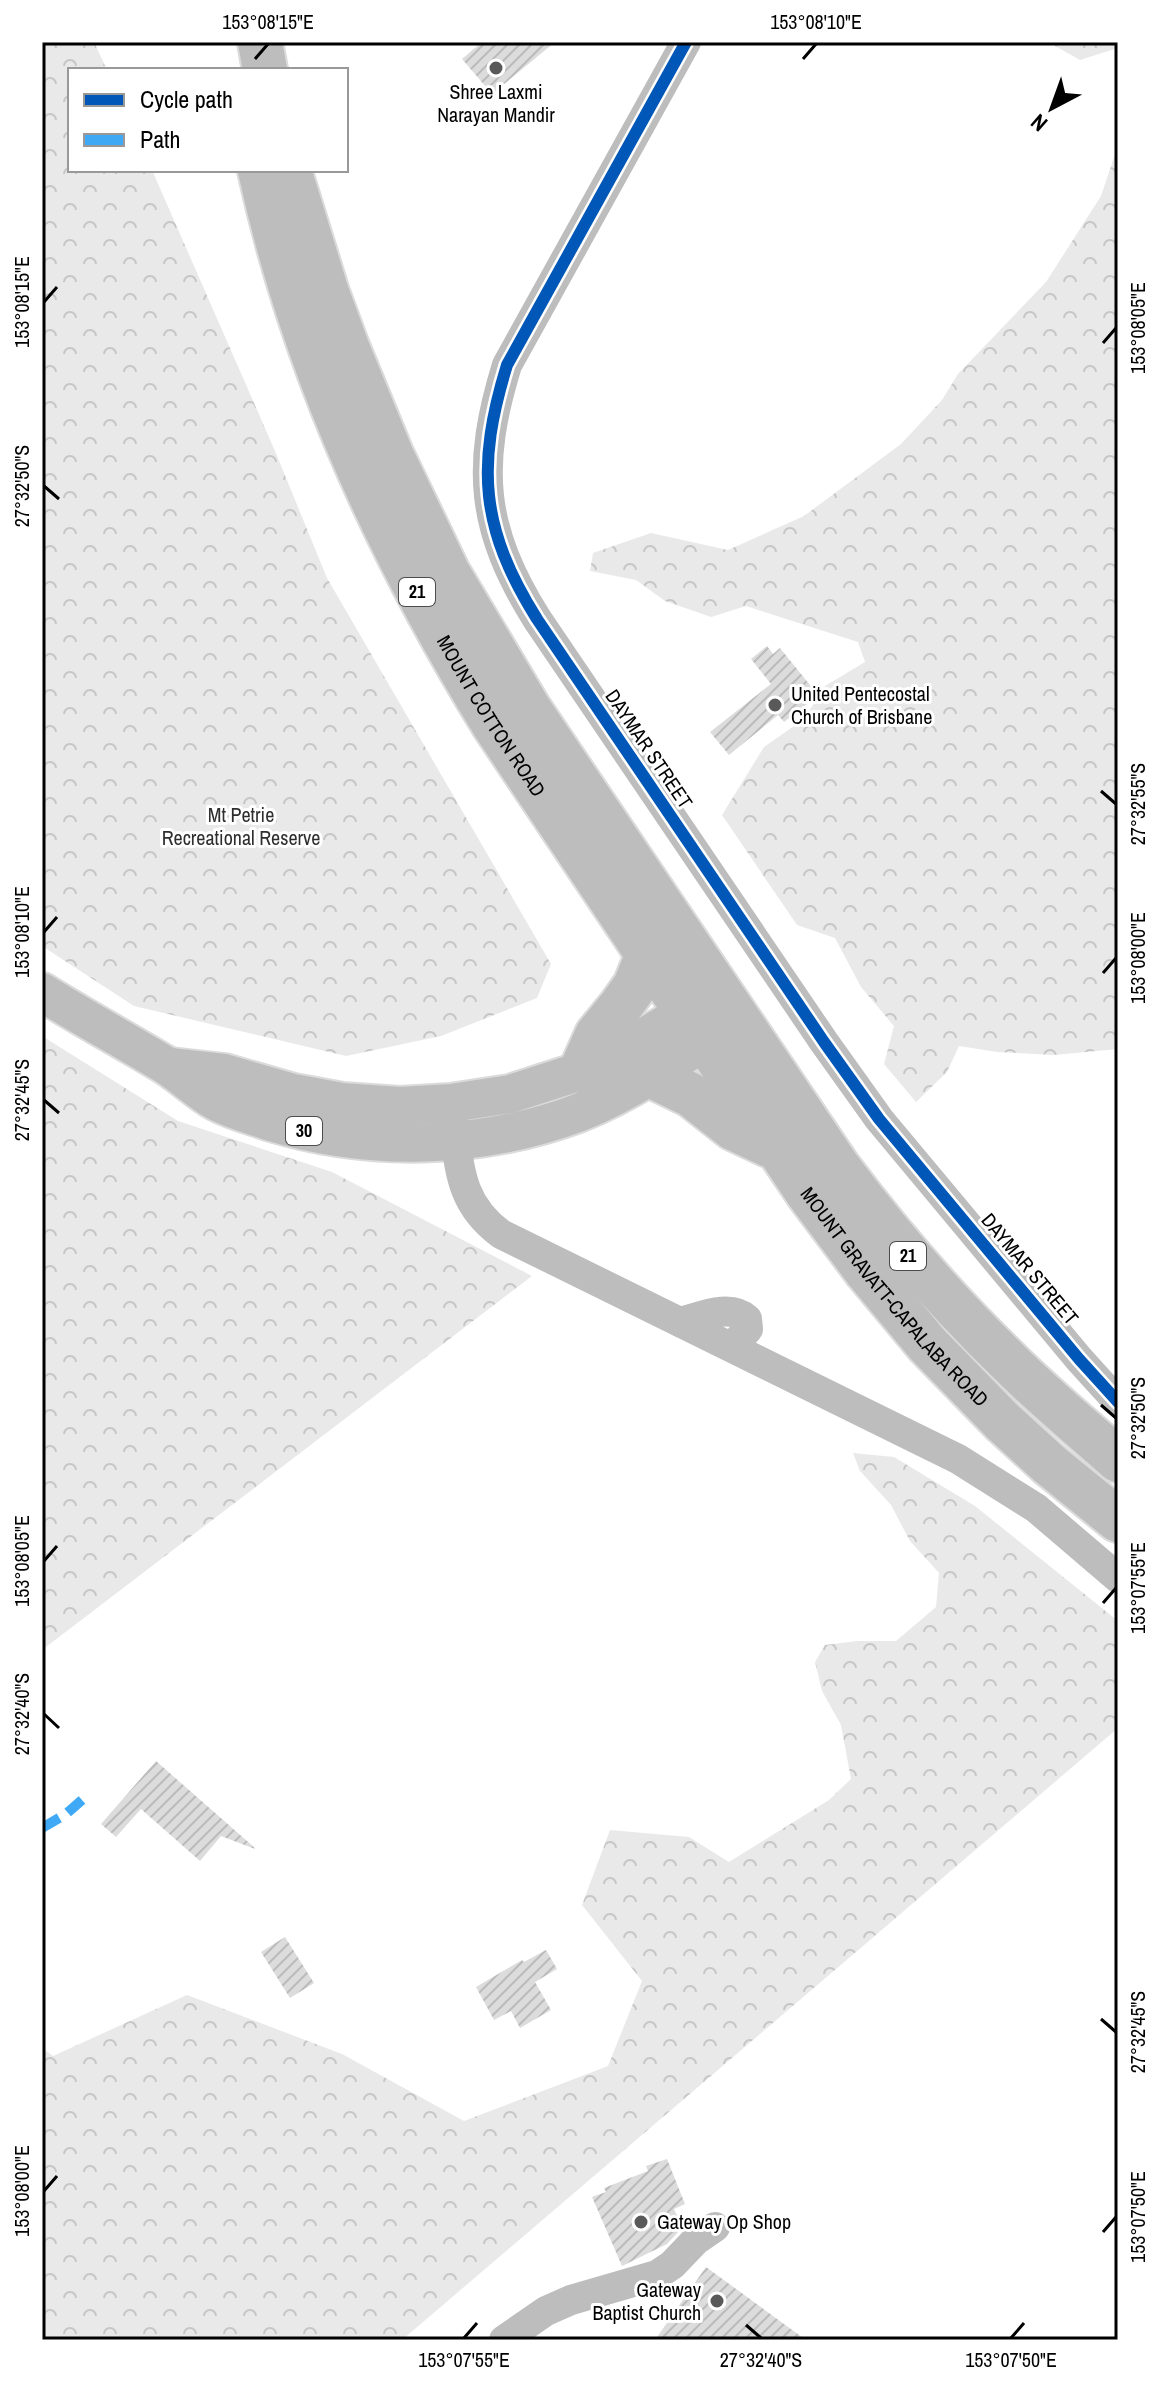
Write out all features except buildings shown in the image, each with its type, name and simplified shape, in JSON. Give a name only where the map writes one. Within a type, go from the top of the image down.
[{"type":"highway","points":[[236,42],[240,68]]},
{"type":"highway","points":[[260,42],[265,68]]},
{"type":"highway","name":"MOUNT COTTON ROAD","points":[[260,172],[307,338],[359,470],[406,571],[460,671],[494,725],[648,954],[712,1016]]},
{"type":"highway","name":"MOUNT COTTON ROAD","points":[[290,172],[347,347],[391,454],[448,573],[712,1016]]},
{"type":"highway","points":[[581,1071],[597,1035],[635,986],[648,954]]},
{"type":"highway","name":"MOUNT GRAVATT-CAPALABA ROAD","points":[[712,1016],[779,1150],[833,1230],[927,1344],[1013,1431],[1118,1520]]},
{"type":"highway","name":"MOUNT GRAVATT-CAPALABA ROAD","points":[[712,1016],[906,1253],[1007,1361],[1118,1460]]},
{"type":"highway","points":[[652,1076],[691,1095],[733,1128],[779,1150]]},
{"type":"main road","name":"30","points":[[42,992],[167,1066],[216,1101],[283,1125],[344,1138],[404,1143],[456,1141],[517,1131],[550,1122],[608,1099],[652,1076],[712,1016]]},
{"type":"main road","name":"30","points":[[167,1066],[224,1073],[293,1093],[342,1102],[400,1106],[451,1103],[510,1094],[581,1071],[712,1016]]},
{"type":"street","name":"DAYMAR STREET","points":[[686,42],[507,365],[496,402],[488,448],[487,495],[499,546],[517,587],[537,619],[879,1119],[1118,1402]]},
{"type":"street","points":[[451,1103],[470,1202],[492,1227],[516,1243],[923,1441],[986,1475],[1056,1524],[1118,1578]]},
{"type":"street","points":[[504,2340],[546,2311],[571,2300],[657,2275],[715,2227]]},
{"type":"green space","name":"Mt Petrie Recreational Reserve","points":[[42,42],[94,42],[106,68],[68,68],[68,172],[153,172],[327,578],[551,964],[537,998],[441,1036],[346,1056],[134,1006],[42,946]]},
{"type":"green space","points":[[1055,42],[1118,42],[1118,48],[1080,60],[1055,46]]},
{"type":"green space","points":[[1115,154],[1118,154],[1118,1049],[1054,1055],[959,1046],[947,1072],[916,1102],[884,1064],[894,1026],[861,987],[835,938],[797,925],[722,815],[764,747],[804,719],[825,686],[865,662],[858,642],[746,606],[711,617],[665,601],[636,580],[590,571],[593,553],[651,533],[728,550],[804,516],[901,444],[942,400],[958,374],[1046,282],[1101,196]]},
{"type":"green space","points":[[42,1036],[178,1121],[332,1172],[532,1276],[42,1650]]},
{"type":"green space","points":[[853,1453],[894,1457],[975,1506],[1118,1621],[1118,1728],[402,2340],[42,2340],[42,2048],[53,2056],[187,1995],[342,2054],[464,2121],[608,2066],[642,1981],[582,1905],[610,1830],[689,1837],[729,1862],[829,1800],[851,1779],[841,1725],[822,1691],[815,1662],[825,1645],[896,1641],[936,1607],[939,1573],[910,1541],[891,1505],[860,1471]]},
{"type":"marked path","points":[[42,1828],[82,1800]]},
{"type":"cycle path","points":[[686,42],[507,365],[497,401],[488,466],[494,525],[518,586],[537,619],[824,1042],[879,1119],[1118,1402]]},
{"type":"place","name":"Shree Laxmi Narayan Mandir","points":[[496,68]]},
{"type":"place","name":"United Pentecostal Church of Brisbane","points":[[775,705]]},
{"type":"place","name":"Gateway Op Shop","points":[[641,2222]]},
{"type":"place","name":"Gateway Baptist Church","points":[[717,2301]]}]
